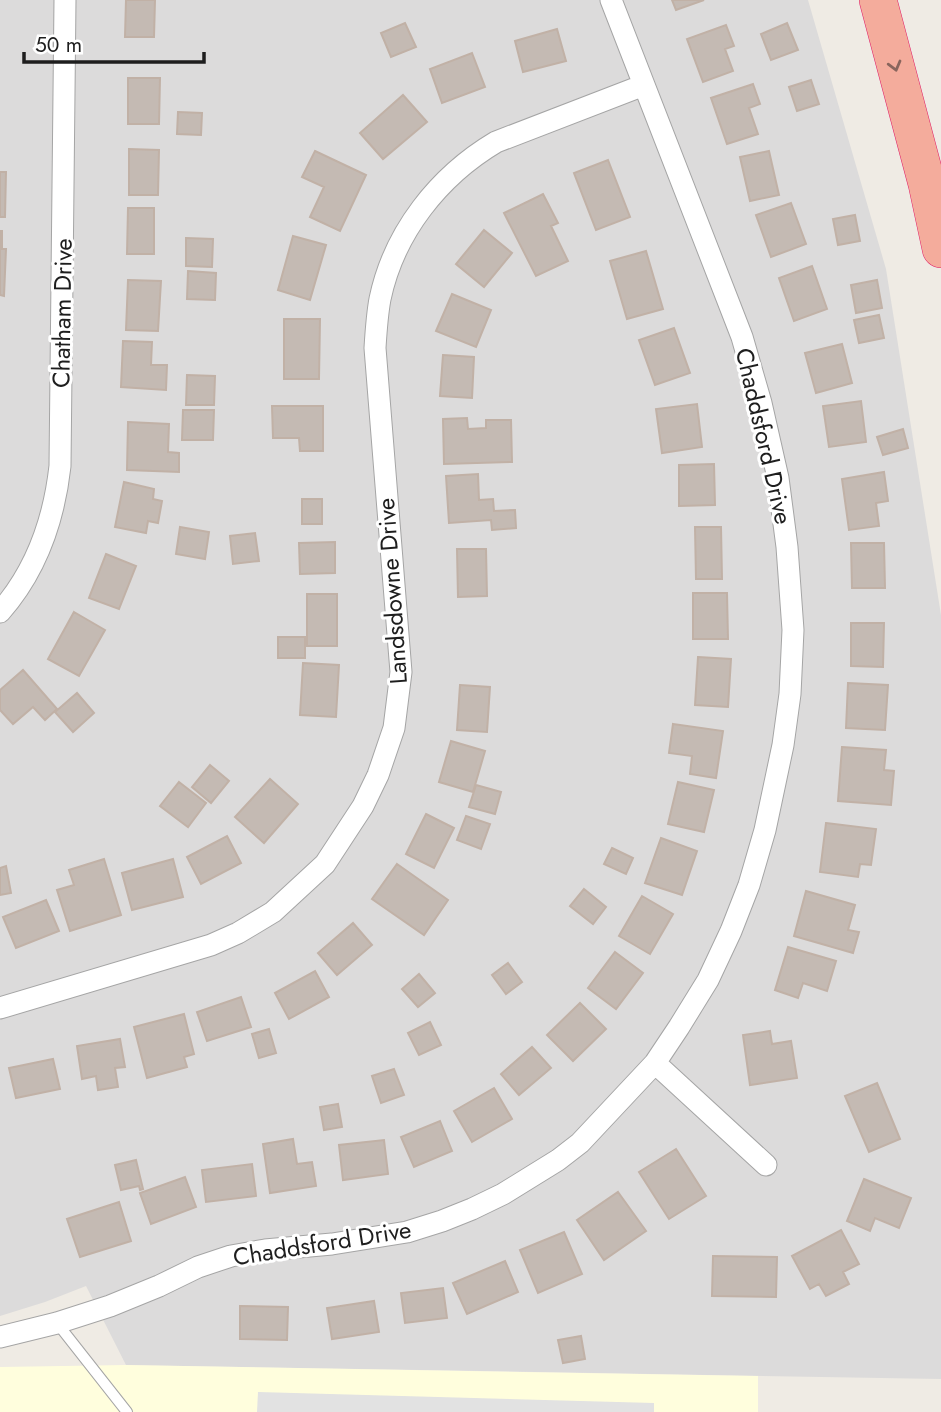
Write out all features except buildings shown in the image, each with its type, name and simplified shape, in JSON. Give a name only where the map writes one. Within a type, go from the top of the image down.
[{"type":"highway","points":[[878,0],[927,184],[941,249]]},
{"type":"street","name":"Chatham Drive","points":[[0,612],[26,578],[41,549],[52,517],[60,466],[65,0]]},
{"type":"street","name":"Chaddsford Drive","points":[[0,1337],[110,1306],[198,1267],[231,1256],[407,1232],[472,1209],[532,1177],[580,1143],[655,1063],[708,980],[731,931],[749,885],[765,830],[783,746],[790,694],[793,630],[787,547],[778,478],[742,337],[611,0]]},
{"type":"street","name":"Landsdowne Drive","points":[[0,1008],[211,945],[238,933],[272,912],[325,863],[363,806],[378,775],[394,728],[398,704],[401,672],[375,348],[380,300],[395,253],[435,191],[478,152],[496,142],[644,85]]},
{"type":"street","points":[[655,1063],[766,1165]]},
{"type":"lane","points":[[57,1323],[127,1412]]},
{"type":"shaded area","points":[[0,0],[808,0],[886,269],[941,615],[941,1379],[126,1365],[86,1286],[0,1316]]},
{"type":"shaded area","points":[[126,1365],[758,1376],[758,1412],[0,1412],[0,1367]]},
{"type":"shaded area","points":[[258,1392],[654,1403],[654,1412],[257,1412]]}]
